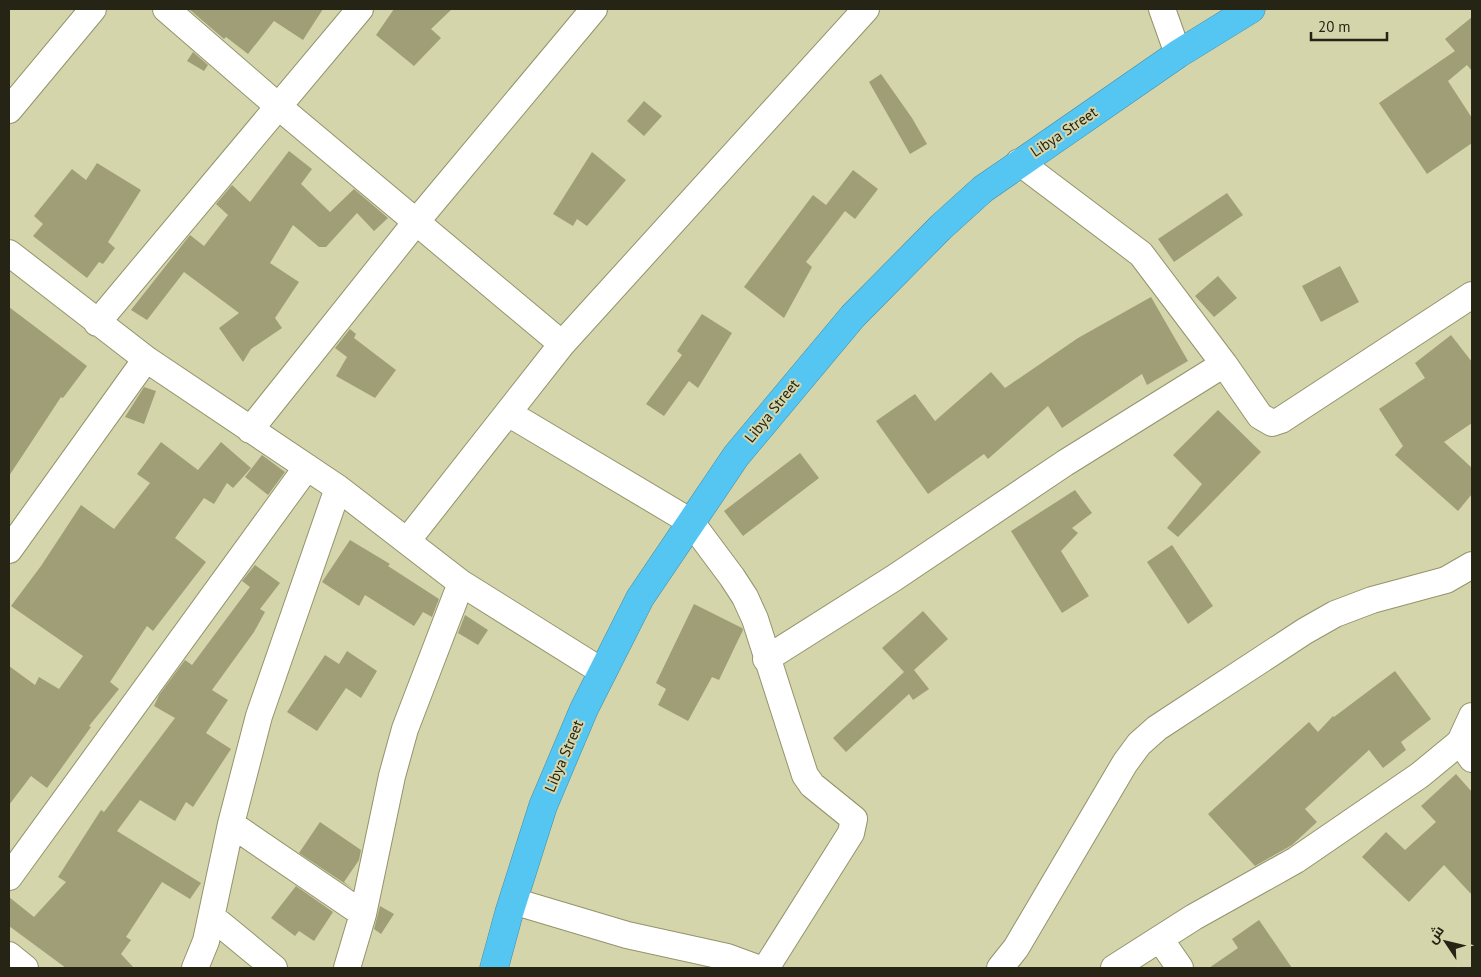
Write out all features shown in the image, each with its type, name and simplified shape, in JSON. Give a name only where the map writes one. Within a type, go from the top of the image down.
[{"type":"highway","name":"Libya Street","points":[[494,968],[513,902],[558,767],[640,598],[736,456],[853,316],[941,227],[983,189],[1019,162],[1178,54],[1250,9]]},
{"type":"street","points":[[9,110],[92,9]]},
{"type":"street","points":[[166,9],[279,108],[562,344]]},
{"type":"street","points":[[97,323],[360,9]]},
{"type":"street","points":[[250,430],[416,222],[594,9]]},
{"type":"street","points":[[407,542],[562,344],[866,9]]},
{"type":"street","points":[[1162,9],[1178,54]]},
{"type":"street","points":[[1019,162],[1141,254],[1224,364],[1260,416],[1272,423],[1281,420],[1472,296]]},
{"type":"street","points":[[9,253],[146,360],[338,488],[461,583],[603,672]]},
{"type":"street","points":[[9,550],[146,360]]},
{"type":"street","points":[[766,659],[894,578],[1065,463],[1224,364]]},
{"type":"street","points":[[508,413],[691,522],[746,597],[755,619],[766,659],[805,775],[820,792],[852,816],[854,822],[851,832],[766,968]]},
{"type":"street","points":[[9,878],[307,467]]},
{"type":"street","points":[[195,968],[206,941],[231,824],[259,716],[338,488]]},
{"type":"street","points":[[1000,968],[1016,948],[1125,763],[1139,744],[1157,728],[1296,636],[1335,614],[1372,600],[1446,580],[1472,565]]},
{"type":"street","points":[[347,968],[363,914],[390,786],[405,729],[461,583]]},
{"type":"street","points":[[1114,968],[1240,889],[1296,860],[1420,775],[1466,750],[1472,716]]},
{"type":"street","points":[[231,824],[363,914]]},
{"type":"street","points":[[513,902],[725,962],[758,968]]},
{"type":"street","points":[[212,916],[274,968]]},
{"type":"street","points":[[1160,939],[1180,968]]},
{"type":"street","points":[[9,955],[25,968]]},
{"type":"building","points":[[189,9],[323,9],[303,40],[274,21],[248,54],[226,37],[224,39]]},
{"type":"building","points":[[394,9],[452,9],[431,29],[441,38],[414,66],[376,35]]},
{"type":"building","points":[[1472,17],[1472,71],[1467,65],[1448,81],[1472,118],[1472,143],[1427,174],[1379,103],[1455,51],[1445,39]]},
{"type":"building","points":[[193,52],[208,65],[204,71],[187,61]]},
{"type":"building","points":[[881,74],[912,118],[927,144],[910,154],[869,82]]},
{"type":"building","points":[[644,101],[662,116],[644,136],[627,121]]},
{"type":"building","points":[[289,151],[312,169],[301,184],[330,212],[354,189],[388,218],[374,231],[357,213],[326,247],[319,247],[293,225],[270,263],[299,282],[275,318],[282,328],[251,349],[243,362],[219,328],[239,313],[184,272],[147,320],[131,310],[190,235],[204,246],[228,215],[216,204],[232,185],[250,202]]},
{"type":"building","points":[[592,152],[626,180],[587,226],[577,219],[573,226],[553,214]]},
{"type":"building","points":[[97,163],[141,190],[108,242],[115,248],[103,264],[99,262],[87,278],[33,236],[43,224],[34,216],[72,169],[86,180]]},
{"type":"building","points":[[853,170],[878,189],[855,219],[845,211],[806,262],[812,267],[784,318],[744,287],[813,195],[826,205]]},
{"type":"building","points":[[1227,193],[1243,215],[1174,262],[1158,239]]},
{"type":"building","points":[[1340,266],[1359,302],[1321,322],[1302,286]]},
{"type":"building","points":[[1218,276],[1237,298],[1214,317],[1195,296]]},
{"type":"building","points":[[1151,297],[1188,361],[1147,385],[1142,374],[1062,428],[1048,406],[988,459],[984,454],[928,494],[876,421],[915,394],[935,421],[991,372],[1005,388],[1078,338]]},
{"type":"building","points":[[9,307],[87,366],[63,398],[61,397],[9,476]]},
{"type":"building","points":[[702,314],[732,333],[698,388],[689,381],[664,416],[646,404],[682,355],[677,351]]},
{"type":"building","points":[[350,329],[356,334],[354,338],[396,370],[375,398],[336,376],[347,357],[335,348]]},
{"type":"building","points":[[1451,335],[1472,362],[1472,423],[1444,442],[1472,468],[1472,494],[1458,511],[1395,455],[1403,446],[1379,409],[1425,378],[1415,363]]},
{"type":"building","points":[[144,387],[156,391],[144,424],[125,417]]},
{"type":"building","points":[[1218,410],[1261,452],[1178,537],[1167,528],[1202,484],[1173,455]]},
{"type":"building","points":[[161,442],[198,470],[221,442],[251,468],[233,488],[227,483],[214,504],[204,498],[175,538],[206,562],[153,631],[147,626],[110,682],[119,689],[89,726],[91,727],[47,788],[31,776],[9,805],[9,666],[35,685],[39,677],[59,689],[83,656],[11,606],[41,566],[81,505],[114,529],[150,483],[137,474]]},
{"type":"building","points":[[800,453],[819,478],[743,536],[724,511]]},
{"type":"building","points":[[262,455],[285,472],[268,495],[245,477]]},
{"type":"building","points":[[1075,490],[1092,513],[1072,528],[1078,533],[1061,551],[1089,596],[1062,613],[1011,531]]},
{"type":"building","points":[[350,540],[390,564],[388,566],[439,599],[432,617],[423,612],[414,626],[365,595],[359,606],[322,582]]},
{"type":"building","points":[[1172,545],[1213,606],[1188,624],[1147,562]]},
{"type":"building","points":[[255,565],[280,583],[260,609],[265,612],[254,632],[212,690],[228,700],[206,733],[231,749],[193,807],[186,802],[175,821],[140,800],[117,831],[201,883],[190,899],[162,882],[126,937],[131,940],[121,954],[134,968],[66,968],[9,926],[9,897],[34,917],[66,882],[58,877],[101,810],[104,812],[175,718],[154,706],[159,695],[185,660],[192,665],[250,587],[242,581]]},
{"type":"building","points":[[694,604],[743,630],[719,680],[712,677],[688,721],[658,705],[666,689],[656,683]]},
{"type":"building","points":[[923,611],[948,639],[914,670],[929,689],[913,700],[909,694],[846,752],[833,738],[904,672],[882,648]]},
{"type":"building","points":[[465,615],[488,630],[478,645],[458,633]]},
{"type":"building","points":[[347,651],[377,671],[361,698],[346,688],[317,731],[287,712],[325,655],[339,664]]},
{"type":"building","points":[[1395,671],[1431,719],[1401,742],[1406,750],[1383,768],[1369,750],[1305,809],[1317,822],[1292,845],[1255,866],[1208,814],[1309,722],[1318,732],[1333,716]]},
{"type":"building","points":[[1456,774],[1472,792],[1472,895],[1444,865],[1409,902],[1362,857],[1386,832],[1405,850],[1436,822],[1421,806]]},
{"type":"building","points":[[320,822],[361,850],[359,860],[344,882],[353,889],[299,853]]},
{"type":"building","points":[[296,886],[333,912],[314,941],[299,931],[295,936],[271,918]]},
{"type":"building","points":[[380,906],[394,914],[381,934],[374,929]]},
{"type":"building","points":[[1259,920],[1292,968],[1209,968],[1238,948],[1232,939]]}]
